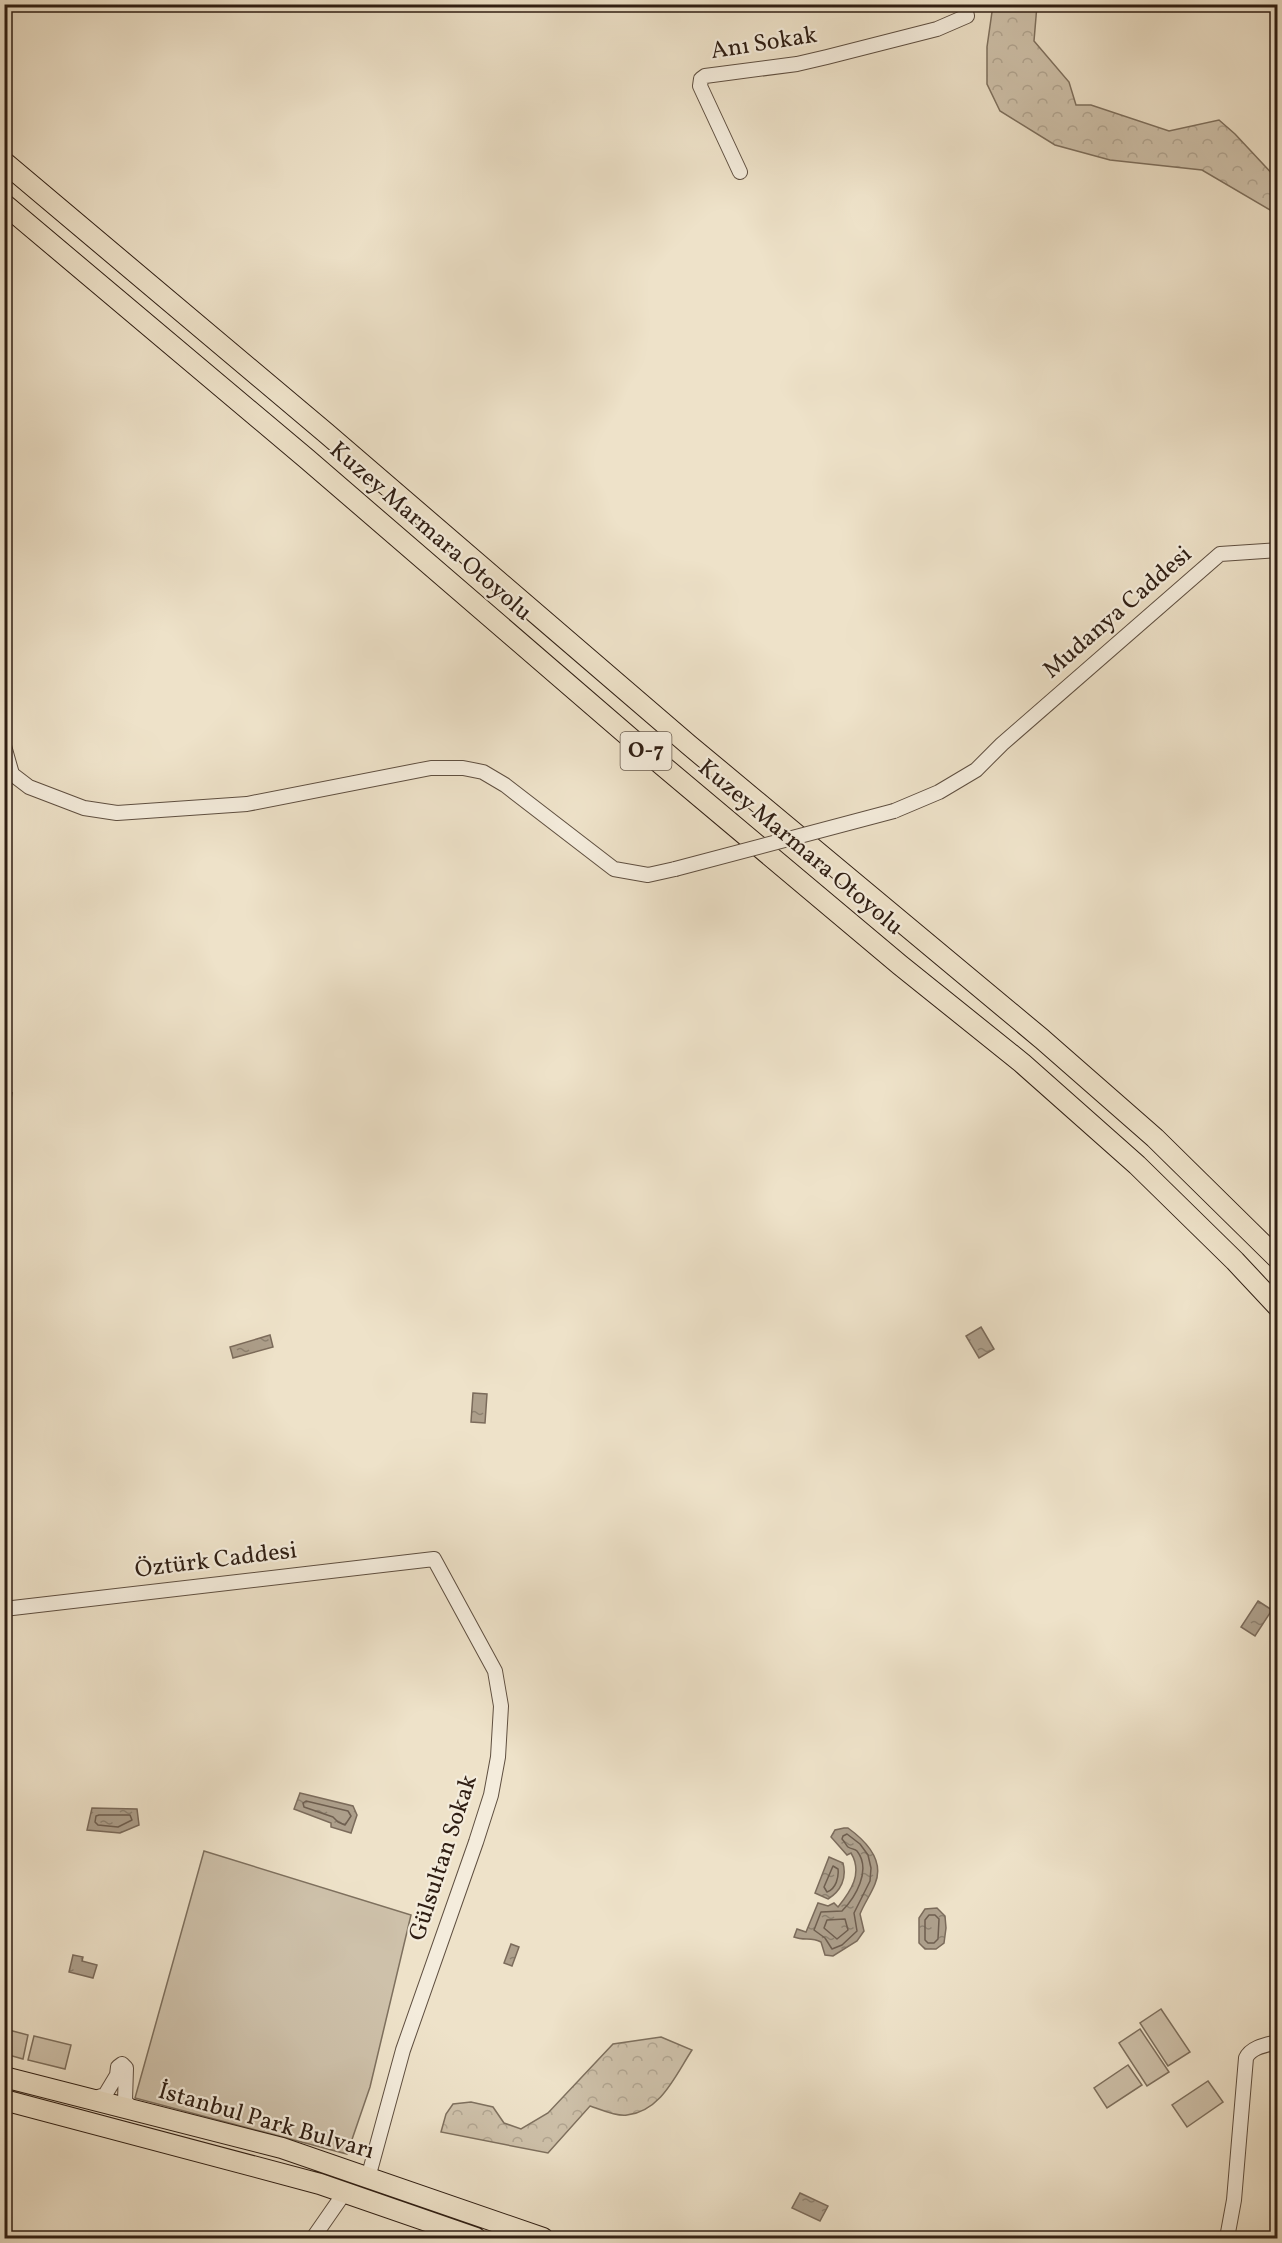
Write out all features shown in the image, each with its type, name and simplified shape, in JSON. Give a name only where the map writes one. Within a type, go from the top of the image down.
[{"type":"highway","name":"Kuzey Marmara Otoyolu","points":[[4,162],[326,433],[689,745],[1042,1039],[1155,1138],[1278,1259]]},
{"type":"highway","name":"Kuzey Marmara Otoyolu","points":[[4,204],[307,459],[663,766],[900,965],[1022,1063],[1137,1165],[1235,1261],[1278,1307]]},
{"type":"highway","name":"İstanbul Park Bulvarı","points":[[4,2077],[282,2148],[522,2235],[543,2238]]},
{"type":"highway","name":"İstanbul Park Bulvarı","points":[[4,2100],[345,2192],[476,2238]]},
{"type":"street","name":"Anı Sokak","points":[[740,172],[700,86],[701,79],[705,76],[797,64],[827,57],[937,29],[965,10]]},
{"type":"street","name":"Mudanya Caddesi","points":[[4,746],[12,774],[29,787],[84,808],[117,813],[247,804],[430,768],[463,768],[483,772],[505,785],[615,869],[648,875],[894,811],[939,792],[976,770],[1002,744],[1221,554],[1278,550]]},
{"type":"street","name":"Öztürk Caddesi","points":[[4,1609],[434,1559]]},
{"type":"street","name":"Gülsultan Sokak","points":[[368,2178],[403,2050],[491,1794],[499,1749],[501,1706],[495,1671],[434,1559]]},
{"type":"street","points":[[1227,2238],[1234,2200],[1246,2058],[1248,2053],[1254,2049],[1278,2042]]},
{"type":"street","points":[[92,2099],[105,2095],[117,2075],[118,2067],[122,2064],[126,2068],[125,2101],[133,2110]]},
{"type":"street","points":[[313,2238],[345,2192]]},
{"type":"green space","points":[[993,5],[1037,5],[1034,41],[1069,82],[1076,105],[1091,105],[1169,131],[1219,120],[1277,179],[1277,214],[1202,170],[1110,160],[1055,145],[1000,111],[987,84],[987,47]]},
{"type":"green space","points":[[12,1093],[5,1136],[5,1094]]},
{"type":"green space","points":[[204,1851],[411,1915],[370,2087],[347,2154],[135,2098]]},
{"type":"green space","points":[[1161,2009],[1190,2052],[1168,2066],[1140,2023]]},
{"type":"green space","points":[[5,2029],[28,2035],[23,2059],[5,2054]]},
{"type":"green space","points":[[1140,2029],[1169,2072],[1147,2086],[1119,2043]]},
{"type":"green space","points":[[34,2036],[71,2045],[65,2069],[28,2060]]},
{"type":"green space","points":[[661,2037],[692,2050],[658,2100],[639,2112],[627,2115],[613,2114],[590,2106],[548,2153],[441,2132],[446,2114],[453,2104],[471,2102],[493,2107],[504,2123],[521,2129],[548,2113],[613,2044]]},
{"type":"green space","points":[[1128,2065],[1142,2085],[1107,2108],[1094,2088]]},
{"type":"green space","points":[[1208,2081],[1223,2102],[1187,2127],[1172,2105]]},
{"type":"water","points":[[981,1327],[994,1349],[979,1358],[966,1336]]},
{"type":"water","points":[[270,1335],[273,1347],[233,1358],[230,1347]]},
{"type":"water","points":[[473,1393],[487,1394],[485,1423],[471,1422]]},
{"type":"water","points":[[1258,1601],[1272,1610],[1255,1636],[1241,1627]]},
{"type":"water","points":[[300,1793],[353,1806],[357,1815],[351,1833],[331,1827],[331,1823],[294,1809]]},
{"type":"water","points":[[92,1808],[137,1809],[139,1825],[120,1833],[87,1830]]},
{"type":"water","points":[[844,1828],[855,1833],[867,1845],[878,1867],[873,1888],[860,1914],[864,1931],[857,1941],[833,1956],[825,1955],[821,1942],[794,1937],[797,1929],[806,1932],[818,1903],[828,1906],[834,1903],[838,1907],[854,1882],[856,1868],[851,1853],[847,1855],[831,1837],[835,1830]]},
{"type":"water","points":[[829,1857],[843,1863],[844,1874],[840,1888],[828,1899],[815,1893]]},
{"type":"water","points":[[937,1908],[945,1916],[944,1943],[936,1949],[925,1949],[919,1943],[919,1918],[925,1909]]},
{"type":"water","points":[[511,1944],[519,1947],[512,1966],[504,1963]]},
{"type":"water","points":[[73,1955],[83,1957],[82,1961],[97,1965],[93,1978],[69,1972]]},
{"type":"water","points":[[800,2193],[828,2206],[820,2221],[792,2208]]}]
